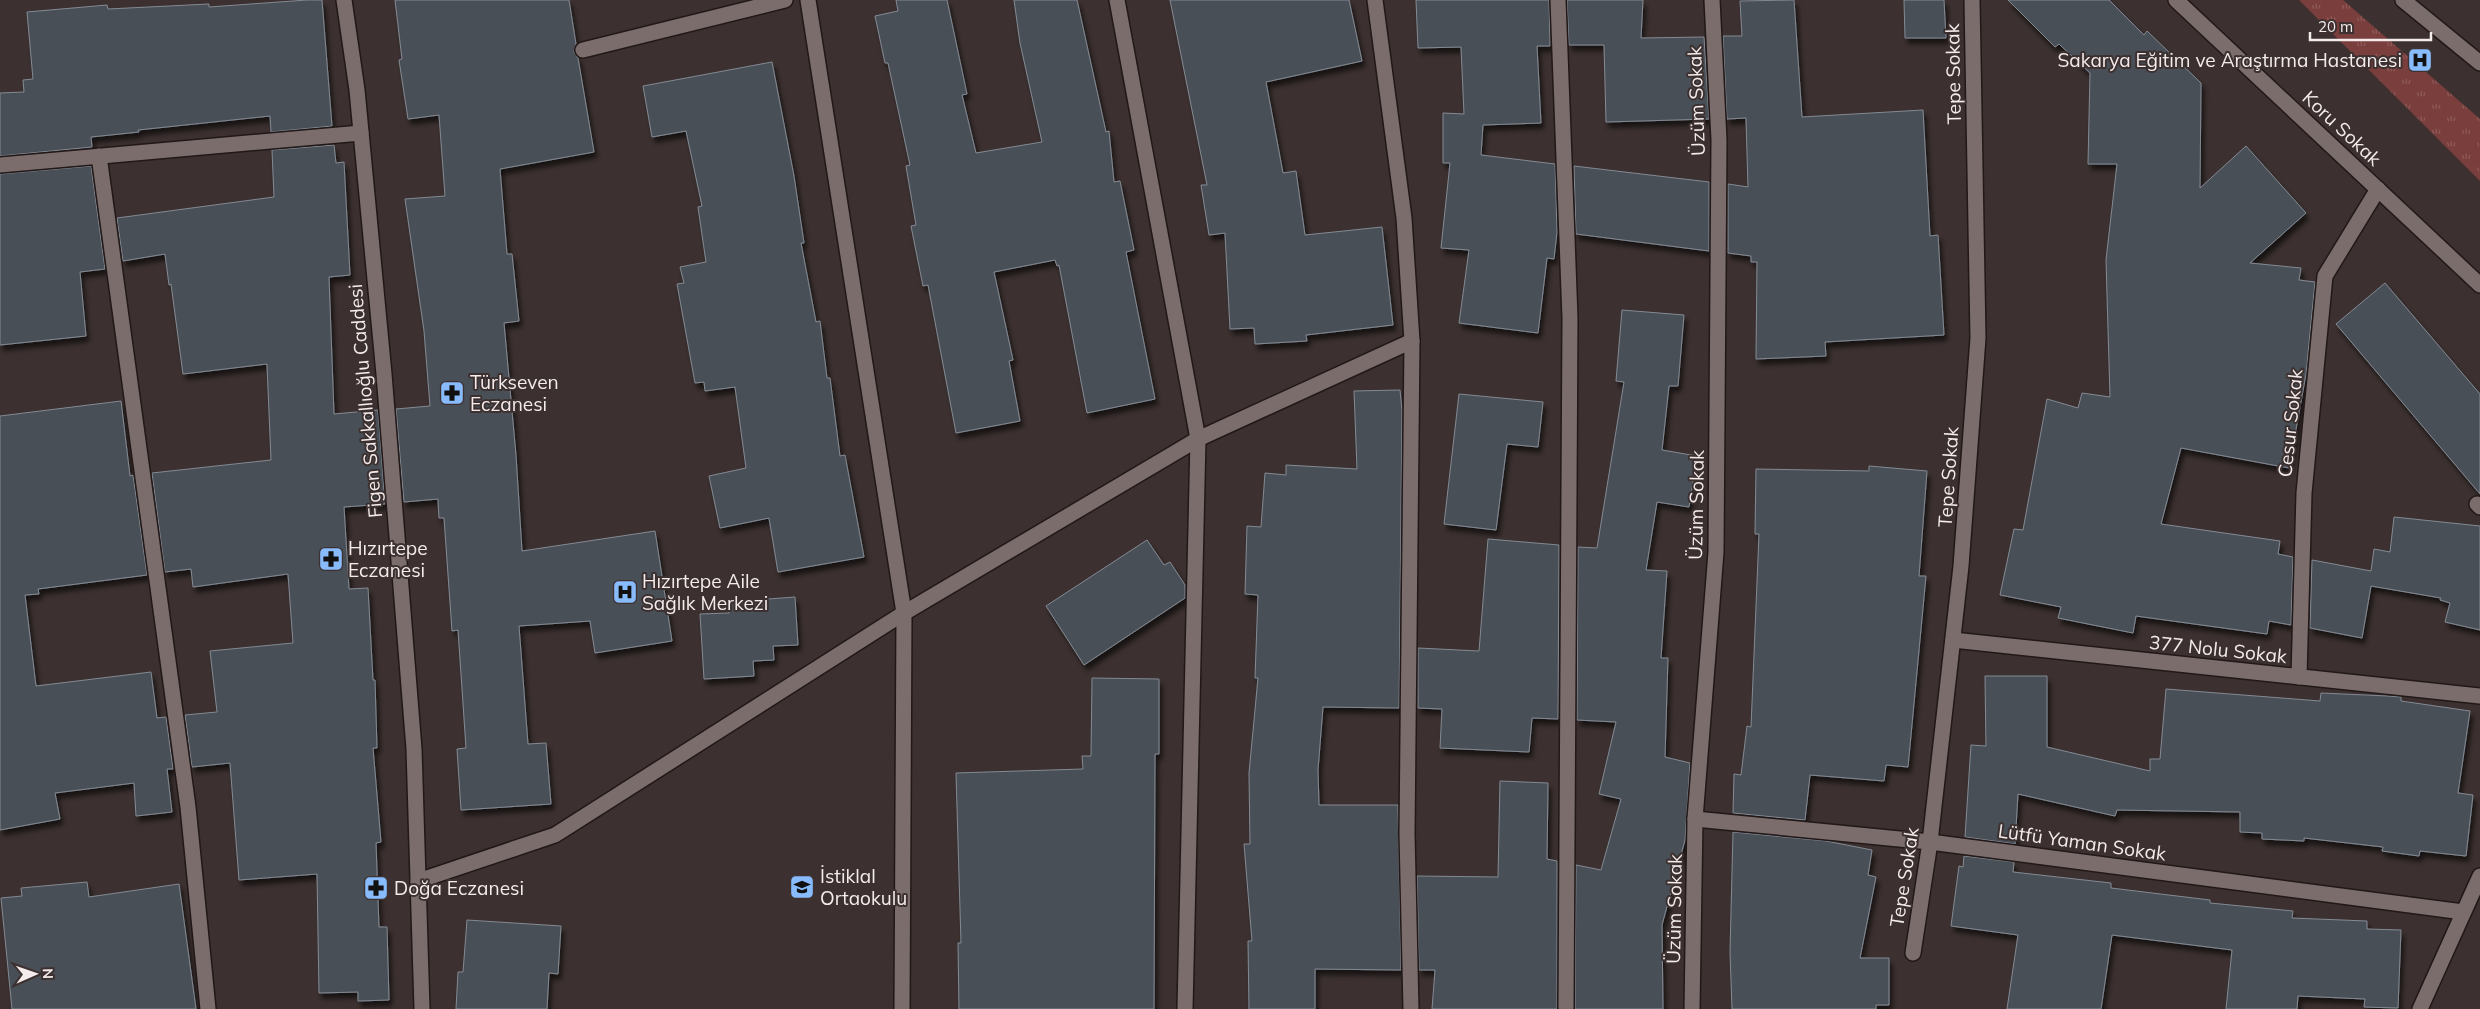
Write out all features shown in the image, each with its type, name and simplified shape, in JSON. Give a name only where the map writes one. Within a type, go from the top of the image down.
[{"type":"street","name":"Figen Sakkallıoğlu Caddesi","points":[[344,0],[361,133],[384,374],[413,739],[422,1009]]},
{"type":"street","points":[[583,50],[785,0]]},
{"type":"street","points":[[808,0],[904,613],[902,1009]]},
{"type":"street","points":[[1117,0],[1198,439],[1185,1009]]},
{"type":"street","points":[[1375,0],[1404,218],[1412,341],[1407,824],[1411,1009]]},
{"type":"street","points":[[1558,0],[1570,318],[1566,1009]]},
{"type":"street","name":"Üzüm Sokak","points":[[1692,1009],[1695,819],[1716,552],[1719,140],[1712,0]]},
{"type":"street","name":"Tepe Sokak","points":[[1913,953],[1930,842],[1962,566],[1978,338],[1972,0]]},
{"type":"street","name":"Koru Sokak","points":[[2176,0],[2480,285]]},
{"type":"street","points":[[2403,0],[2480,63]]},
{"type":"street","points":[[0,165],[361,133]]},
{"type":"street","points":[[99,156],[188,807],[208,1009]]},
{"type":"street","name":"Cesur Sokak","points":[[2299,677],[2304,493],[2326,276],[2378,189]]},
{"type":"street","points":[[418,881],[555,835],[904,613],[1198,439],[1412,341]]},
{"type":"street","name":"377 Nolu Sokak","points":[[1953,640],[2480,696]]},
{"type":"street","name":"Lütfü Yaman Sokak","points":[[1695,819],[1930,842],[2463,912]]},
{"type":"street","points":[[2420,1009],[2480,876]]},
{"type":"green space","points":[[2299,0],[2343,0],[2480,119],[2480,181]]},
{"type":"building","points":[[322,0],[332,126],[271,132],[270,116],[138,130],[139,132],[91,137],[92,147],[0,156],[0,93],[24,92],[23,80],[33,79],[27,12],[107,5],[108,9],[209,4],[209,7]]},
{"type":"building","points":[[395,0],[569,0],[576,44],[574,52],[578,58],[594,152],[500,169],[507,254],[512,254],[519,321],[504,323],[516,455],[522,551],[655,531],[672,641],[595,653],[590,621],[519,626],[528,744],[546,743],[551,804],[461,810],[457,749],[466,748],[458,630],[452,631],[444,518],[439,518],[438,499],[404,502],[396,409],[430,406],[424,331],[405,199],[445,196],[439,115],[408,119],[399,60],[402,59]]},
{"type":"building","points":[[896,0],[947,0],[967,94],[962,95],[976,153],[1042,142],[1020,43],[1014,0],[1077,0],[1106,132],[1109,131],[1114,182],[1120,181],[1134,250],[1126,252],[1155,399],[1087,413],[1059,265],[1057,266],[1055,260],[994,272],[1013,360],[1009,361],[1020,421],[956,433],[928,285],[923,286],[911,226],[916,225],[906,166],[910,165],[888,63],[885,63],[875,16],[898,11]]},
{"type":"building","points":[[1170,0],[1349,0],[1362,61],[1266,82],[1283,173],[1296,171],[1305,235],[1382,227],[1393,325],[1306,335],[1307,341],[1255,344],[1254,328],[1230,329],[1225,233],[1209,235],[1201,185],[1207,185]]},
{"type":"building","points":[[1416,0],[1549,0],[1550,46],[1537,46],[1541,123],[1483,125],[1481,155],[1555,164],[1557,232],[1554,259],[1547,258],[1538,333],[1459,323],[1469,250],[1441,248],[1450,163],[1443,163],[1443,113],[1464,114],[1461,47],[1418,48]]},
{"type":"building","points":[[1567,0],[1643,0],[1641,38],[1704,37],[1709,119],[1606,122],[1604,45],[1569,45]]},
{"type":"building","points":[[1794,0],[1802,117],[1923,110],[1930,236],[1938,235],[1944,335],[1825,342],[1826,356],[1756,359],[1757,262],[1751,262],[1751,256],[1728,253],[1728,184],[1748,187],[1746,118],[1727,119],[1723,36],[1742,36],[1740,1]]},
{"type":"building","points":[[1904,0],[1944,0],[1946,38],[1905,38]]},
{"type":"building","points":[[2008,0],[2109,0],[2144,35],[2147,31],[2201,83],[2200,188],[2246,146],[2306,213],[2250,263],[2301,268],[2299,280],[2315,282],[2306,374],[2289,468],[2181,448],[2161,524],[2280,541],[2278,554],[2293,557],[2291,625],[2269,621],[2267,634],[2136,616],[2133,633],[2058,618],[2061,607],[2000,595],[2014,529],[2023,530],[2047,399],[2078,408],[2082,393],[2110,397],[2106,260],[2117,164],[2088,164],[2090,73],[2059,44],[2055,47]]},
{"type":"building","points":[[772,62],[794,176],[804,243],[801,243],[816,322],[820,321],[827,378],[830,378],[840,456],[845,455],[864,557],[778,572],[769,518],[720,528],[709,476],[746,468],[735,387],[705,391],[704,382],[695,383],[677,284],[684,283],[680,267],[706,262],[698,207],[702,206],[686,131],[652,137],[643,86]]},
{"type":"building","points":[[334,145],[336,163],[344,162],[350,275],[329,277],[334,414],[378,410],[385,504],[344,507],[349,589],[368,588],[373,680],[375,680],[377,748],[373,748],[381,842],[376,843],[379,927],[387,927],[389,1000],[358,1001],[358,992],[319,993],[317,874],[239,880],[230,763],[192,767],[185,715],[217,712],[210,651],[293,643],[288,574],[193,587],[191,569],[165,572],[152,473],[271,460],[267,364],[183,374],[165,254],[123,261],[117,218],[274,197],[272,150]]},
{"type":"building","points":[[91,166],[105,269],[80,272],[86,336],[0,345],[0,174]]},
{"type":"building","points":[[1574,166],[1709,182],[1709,251],[1576,234]]},
{"type":"building","points":[[2385,283],[2480,394],[2480,494],[2336,324]]},
{"type":"building","points":[[1622,310],[1684,315],[1678,386],[1669,386],[1662,450],[1697,456],[1689,507],[1657,502],[1646,570],[1667,571],[1661,658],[1668,658],[1665,757],[1690,763],[1685,840],[1662,925],[1663,1009],[1575,1009],[1576,865],[1601,870],[1621,799],[1599,794],[1616,722],[1577,720],[1578,547],[1597,548],[1624,382],[1616,381]]},
{"type":"building","points":[[1400,390],[1402,410],[1399,708],[1323,707],[1318,770],[1319,805],[1398,805],[1401,970],[1315,969],[1315,1009],[1249,1009],[1248,941],[1252,941],[1244,844],[1250,844],[1249,773],[1258,678],[1255,678],[1258,595],[1245,594],[1247,526],[1261,527],[1265,473],[1286,475],[1286,465],[1357,469],[1354,391]]},
{"type":"building","points":[[1459,394],[1543,402],[1538,447],[1507,444],[1496,530],[1444,524]]},
{"type":"building","points":[[121,401],[130,476],[133,475],[147,575],[38,589],[39,594],[25,595],[36,686],[151,672],[157,718],[166,717],[173,769],[167,769],[172,812],[136,816],[134,783],[55,793],[60,819],[0,830],[0,416]]},
{"type":"building","points":[[1869,466],[1927,471],[1919,576],[1926,576],[1908,767],[1886,765],[1884,781],[1810,775],[1805,820],[1733,813],[1734,774],[1741,775],[1747,726],[1751,727],[1759,534],[1755,534],[1756,469],[1869,471]]},
{"type":"building","points":[[2394,517],[2480,526],[2480,630],[2445,622],[2450,603],[2440,600],[2441,598],[2371,586],[2362,638],[2310,628],[2312,560],[2371,571],[2374,549],[2390,552]]},
{"type":"building","points":[[1488,539],[1559,545],[1558,719],[1532,718],[1529,752],[1440,748],[1442,709],[1418,708],[1418,648],[1479,651]]},
{"type":"building","points":[[1147,540],[1164,565],[1170,562],[1185,585],[1185,598],[1084,665],[1046,606]]},
{"type":"building","points":[[795,597],[798,645],[773,646],[774,660],[753,661],[754,676],[704,679],[700,614],[729,613],[728,602]]},
{"type":"building","points":[[1985,676],[2047,676],[2047,747],[2150,771],[2150,759],[2160,759],[2166,689],[2320,701],[2321,693],[2388,696],[2401,697],[2401,701],[2470,711],[2458,793],[2473,795],[2466,856],[2420,851],[2419,856],[2382,851],[2383,847],[2304,838],[2304,841],[2262,839],[2262,833],[2240,832],[2240,812],[2117,810],[2115,816],[2018,794],[2015,844],[1965,837],[1971,745],[1986,746]]},
{"type":"building","points":[[1092,678],[1159,679],[1159,754],[1155,754],[1154,1009],[959,1009],[958,943],[961,943],[956,773],[1083,769],[1082,756],[1091,756]]},
{"type":"building","points":[[1500,781],[1548,783],[1547,859],[1557,861],[1557,1009],[1432,1009],[1435,970],[1419,970],[1417,876],[1498,877]]},
{"type":"building","points":[[1733,832],[1826,841],[1872,850],[1868,875],[1876,877],[1860,958],[1889,958],[1889,1005],[1876,1005],[1876,1009],[1732,1009],[1730,952]]},
{"type":"building","points":[[1964,856],[2014,862],[2013,872],[2111,883],[2111,888],[2210,900],[2210,903],[2293,911],[2292,918],[2367,921],[2367,929],[2401,930],[2398,1008],[2364,1007],[2365,999],[2298,996],[2297,1009],[2226,1009],[2232,950],[2112,935],[2101,1009],[2007,1009],[2018,935],[1951,926],[1959,866],[1963,867]]},
{"type":"building","points":[[87,882],[89,897],[179,884],[196,1009],[12,1009],[1,898],[22,896],[21,888]]},
{"type":"building","points":[[467,920],[561,926],[558,974],[549,973],[547,1009],[456,1009],[458,972],[463,972]]},
{"type":"place","name":"Sakarya Eğitim ve Araştırma Hastanesi","points":[[2420,60]]},
{"type":"place","name":"Türkseven Eczanesi","points":[[452,393]]},
{"type":"place","name":"Hızırtepe Eczanesi","points":[[331,559]]},
{"type":"place","name":"Hızırtepe Aile Sağlık Merkezi","points":[[625,592]]},
{"type":"place","name":"İstiklal Ortaokulu","points":[[802,887]]},
{"type":"place","name":"Doğa Eczanesi","points":[[376,888]]}]
